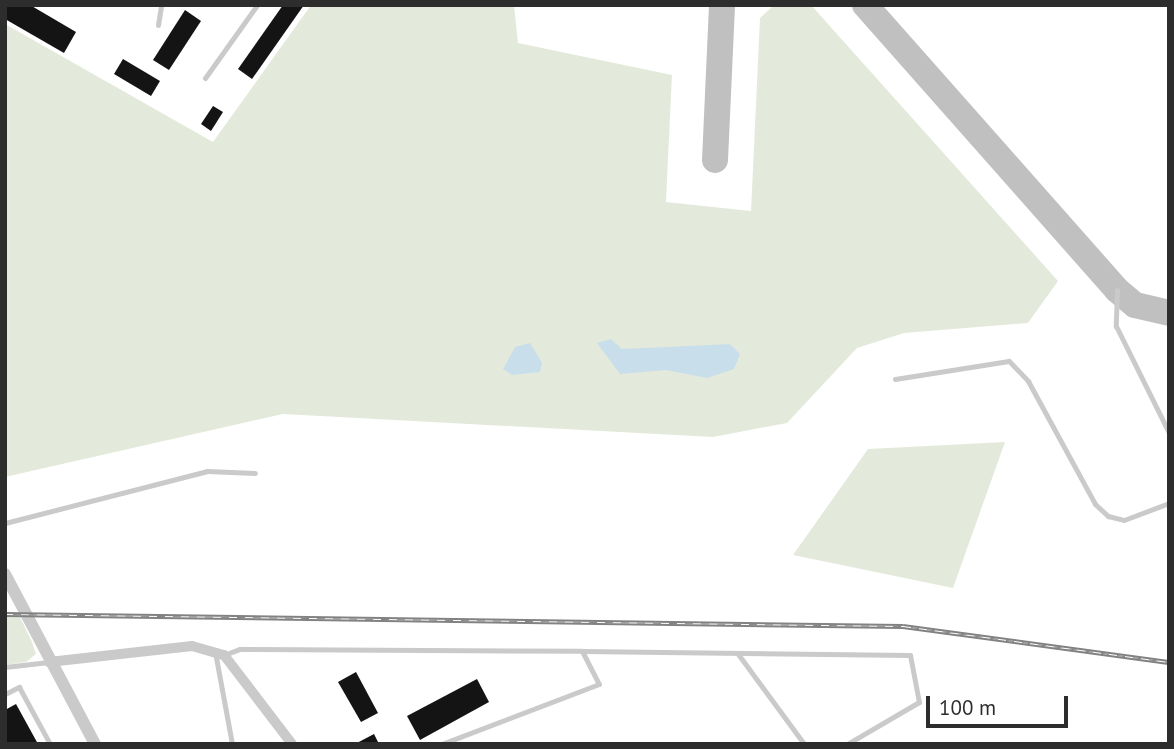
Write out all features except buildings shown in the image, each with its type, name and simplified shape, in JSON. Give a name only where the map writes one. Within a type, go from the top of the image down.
[{"type":"street","points":[[5,574],[49,662],[95,744]]},
{"type":"street","points":[[49,662],[192,646],[219,653],[292,744]]},
{"type":"lane","points":[[158,25],[161,5]]},
{"type":"lane","points":[[205,78],[257,5]]},
{"type":"lane","points":[[1117,290],[1116,327],[1169,433]]},
{"type":"lane","points":[[895,379],[1009,361],[1028,381],[1095,505],[1108,516],[1125,520],[1169,503]]},
{"type":"lane","points":[[5,523],[207,471],[255,473]]},
{"type":"lane","points":[[232,744],[219,653],[240,649],[910,655],[919,702],[847,744]]},
{"type":"lane","points":[[442,744],[599,684],[582,651]]},
{"type":"lane","points":[[738,654],[804,744]]},
{"type":"lane","points":[[5,667],[49,662]]},
{"type":"lane","points":[[5,694],[19,687],[50,744]]},
{"type":"green space","points":[[311,5],[514,5],[518,43],[672,75],[666,202],[751,211],[760,18],[774,5],[811,5],[1058,281],[1028,323],[904,333],[857,348],[787,423],[713,437],[283,414],[5,477],[5,24],[213,142]]},
{"type":"green space","points":[[1005,442],[953,588],[793,555],[868,449]]},
{"type":"green space","points":[[5,617],[20,617],[32,642],[36,654],[26,662],[5,665]]},
{"type":"water","points":[[611,339],[622,349],[730,344],[740,354],[734,369],[707,378],[666,370],[620,374],[597,343]]},
{"type":"water","points":[[530,343],[542,363],[540,372],[512,375],[503,369],[515,347]]},
{"type":"taxiway","points":[[715,160],[722,5]]},
{"type":"taxiway","points":[[865,5],[1117,290],[1135,305],[1169,313]]},
{"type":"railway","points":[[5,614],[903,626],[1169,662]]}]
